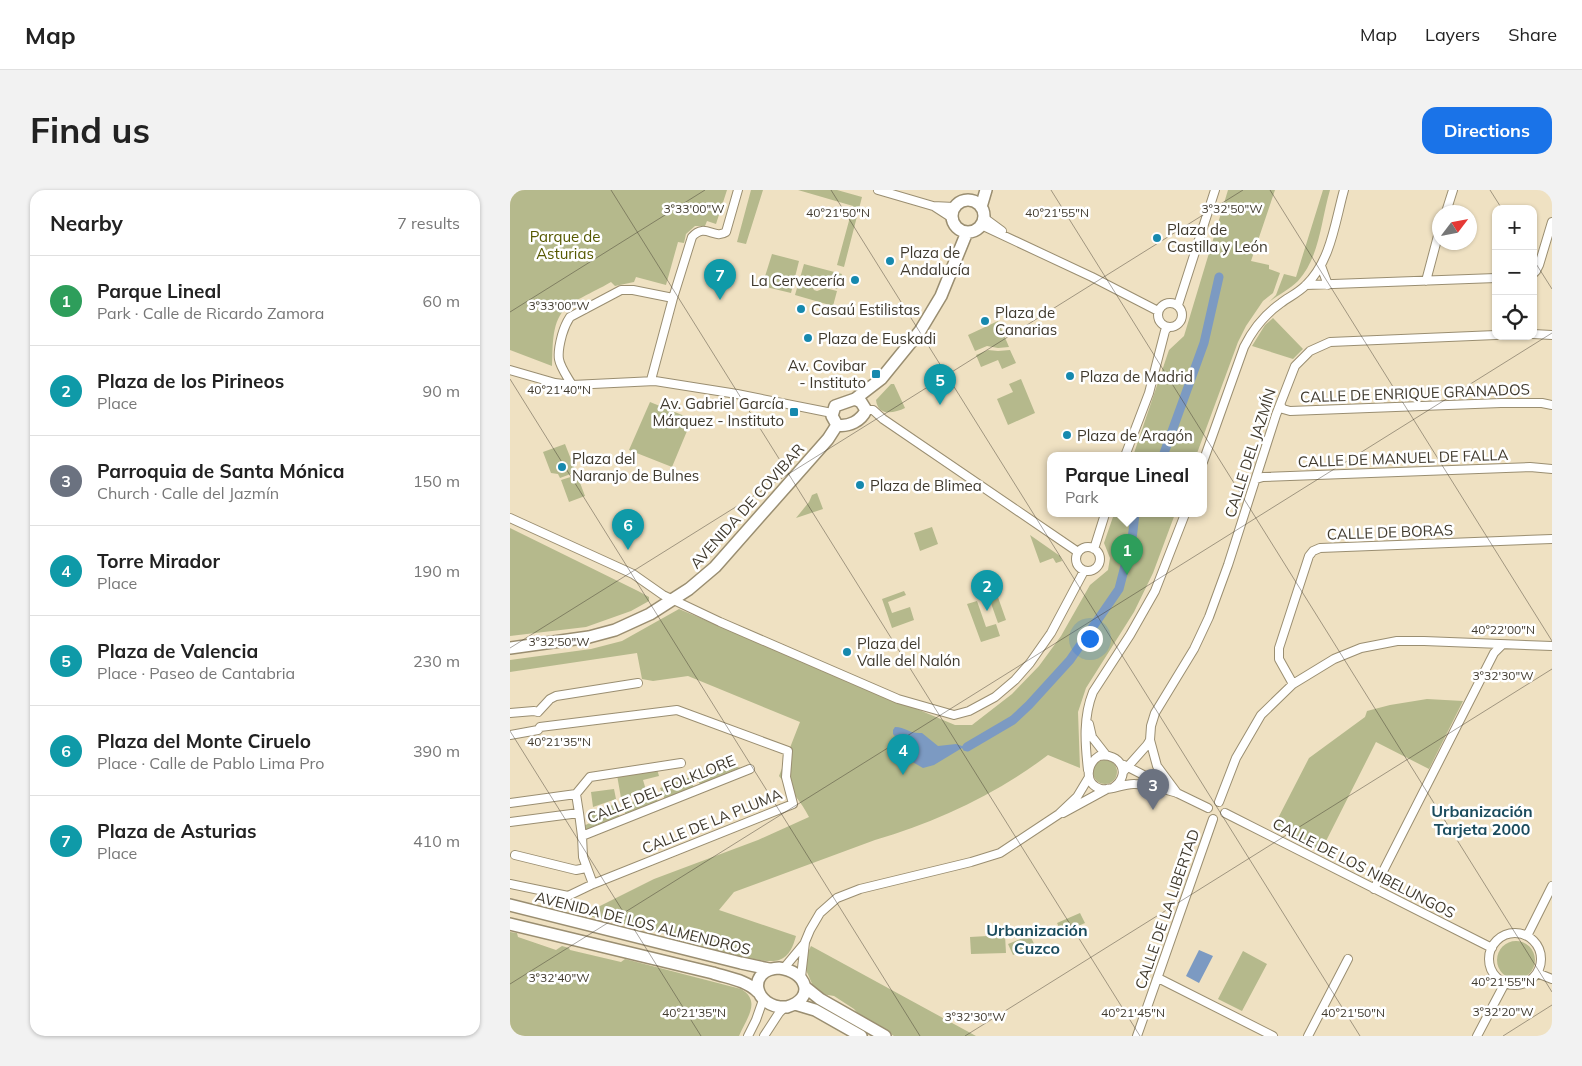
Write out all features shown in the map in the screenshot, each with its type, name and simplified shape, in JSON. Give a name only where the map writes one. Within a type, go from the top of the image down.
[{"type":"street","points":[[651,380],[692,237],[697,231],[704,230],[721,234],[726,232],[738,190]]},
{"type":"street","points":[[878,190],[953,212]]},
{"type":"street","points":[[968,200],[978,190]]},
{"type":"street","points":[[986,190],[982,216],[977,229],[963,231],[954,224],[953,212],[960,202],[968,200],[975,202],[982,216],[1009,237],[1158,310]]},
{"type":"street","points":[[1178,305],[1215,190]]},
{"type":"street","points":[[1207,452],[1244,347],[1254,329],[1266,315],[1306,285],[1321,266],[1327,253],[1344,190]]},
{"type":"street","points":[[1448,205],[1453,190]]},
{"type":"street","points":[[1537,269],[1552,222]]},
{"type":"street","points":[[881,379],[858,421],[844,426],[837,424],[833,419],[832,413],[838,404],[855,399],[881,379],[913,341],[931,314],[960,252],[963,231]]},
{"type":"street","points":[[1426,281],[1435,250]]},
{"type":"street","points":[[1321,266],[1328,285]]},
{"type":"street","points":[[1306,285],[1492,278]]},
{"type":"street","points":[[572,385],[559,362],[557,353],[566,323],[570,317],[621,290],[634,290],[673,298]]},
{"type":"street","points":[[1170,302],[1178,305],[1182,312],[1181,320],[1176,326],[1168,327],[1159,321],[1158,310],[1163,304],[1170,302]]},
{"type":"street","points":[[1127,452],[1149,393],[1165,331],[1168,327]]},
{"type":"street","points":[[1537,334],[1552,334]]},
{"type":"street","name":"CALLE DEL JAZMÍN","points":[[1177,793],[1157,766],[1150,740],[1151,726],[1155,713],[1194,649],[1209,617],[1228,565],[1280,405],[1295,366],[1310,351],[1330,342],[1492,335]]},
{"type":"street","points":[[510,370],[555,384],[572,385],[651,380],[832,413]]},
{"type":"street","points":[[855,399],[865,411],[883,419],[1078,552]]},
{"type":"street","name":"CALLE DE ENRIQUE GRANADOS","points":[[1280,405],[1283,409],[1290,410],[1501,402],[1552,405]]},
{"type":"street","name":"AVENIDA DE COVIBAR","points":[[510,648],[589,637],[615,630],[650,614],[689,590],[715,567],[828,439],[837,424]]},
{"type":"street","name":"CALLE DE MANUEL DE FALLA","points":[[1256,479],[1263,477],[1530,467],[1552,469]]},
{"type":"street","points":[[1094,549],[1105,517]]},
{"type":"street","points":[[1111,788],[1096,786],[1089,774],[1085,726],[1088,710],[1093,692],[1130,635],[1155,590],[1183,517]]},
{"type":"street","points":[[510,518],[633,574],[657,592],[730,626],[898,699],[954,715],[969,712],[995,697],[1015,680],[1052,633],[1084,570]]},
{"type":"street","name":"CALLE DE BORAS","points":[[1293,684],[1279,658],[1279,648],[1309,556],[1313,550],[1320,548],[1552,539]]},
{"type":"street","points":[[1085,548],[1094,549],[1099,557],[1097,566],[1089,571],[1079,568],[1076,563],[1078,552],[1085,548]]},
{"type":"street","points":[[1219,802],[1236,758],[1261,715],[1293,684],[1334,659],[1361,648],[1397,641],[1552,646]]},
{"type":"street","points":[[1374,889],[1494,653],[1502,645]]},
{"type":"street","points":[[538,712],[556,696],[638,683]]},
{"type":"street","points":[[510,713],[534,710],[538,712]]},
{"type":"street","name":"CALLE DE LA PLUMA","points":[[540,727],[676,710],[788,751],[786,777],[793,804],[593,884]]},
{"type":"street","points":[[784,968],[805,942],[820,913],[836,898],[860,889],[1000,853],[1059,814],[1111,788],[1120,781],[1123,767],[1111,756],[1106,755],[1096,744],[1089,731],[1088,710]]},
{"type":"street","points":[[510,734],[538,730],[540,727],[538,712]]},
{"type":"street","name":"CALLE DEL JAZMÍN","points":[[1123,767],[1137,758],[1150,740]]},
{"type":"street","points":[[1059,814],[1077,797],[1089,774],[1094,759],[1106,755]]},
{"type":"street","points":[[510,803],[576,794],[590,777],[681,763]]},
{"type":"street","name":"CALLE DEL JAZMÍN","points":[[1123,767],[1208,808]]},
{"type":"street","name":"CALLE DEL FOLKLORE","points":[[582,836],[750,769]]},
{"type":"street","name":"CALLE DEL JAZMÍN","points":[[1111,788],[1135,784],[1177,793]]},
{"type":"street","points":[[510,884],[568,896],[593,884],[582,857],[582,836],[576,794]]},
{"type":"street","points":[[1219,802],[1223,805],[1225,813],[1218,819],[1213,819],[1208,813],[1208,808],[1210,804],[1219,802]]},
{"type":"street","points":[[510,822],[579,813]]},
{"type":"street","name":"CALLE DE LOS NIBELUNGOS","points":[[1225,813],[1492,948]]},
{"type":"street","name":"CALLE DE LA LIBERTAD","points":[[1137,1036],[1213,819]]},
{"type":"street","points":[[515,854],[576,870],[586,868]]},
{"type":"street","points":[[1527,936],[1552,886]]},
{"type":"street","name":"AVENIDA DE LOS ALMENDROS","points":[[510,905],[770,969]]},
{"type":"street","points":[[510,924],[739,981],[752,986],[760,996],[773,1005],[815,1010],[861,1036]]},
{"type":"street","points":[[1513,933],[1527,936],[1539,948],[1541,956],[1537,973],[1531,980],[1523,984],[1505,983],[1497,977],[1491,968],[1492,948],[1500,938],[1507,934],[1513,933]]},
{"type":"street","points":[[764,1036],[778,1013],[802,996],[805,942]]},
{"type":"street","points":[[1308,1036],[1348,959]]},
{"type":"street","points":[[748,1036],[756,1020],[760,996],[759,979],[770,969],[784,968],[796,972],[820,999],[885,1036]]},
{"type":"street","points":[[1537,973],[1552,979]]},
{"type":"street","points":[[1158,978],[1273,1036]]},
{"type":"street","points":[[1477,1036],[1505,983]]},
{"type":"green space","name":"Parque de Asturias","points":[[510,190],[727,190],[716,224],[707,221],[705,226],[695,226],[686,234],[684,243],[678,242],[666,285],[636,277],[634,282],[615,286],[611,282],[579,299],[564,310],[555,329],[552,366],[510,350]]},
{"type":"green space","points":[[751,190],[763,190],[746,244],[737,242]]},
{"type":"green space","points":[[798,190],[837,190],[862,197],[844,267],[837,265],[853,206]]},
{"type":"green space","points":[[1228,190],[1275,190],[1251,261],[1269,265],[1269,269],[1280,273],[1273,293],[1263,301],[1238,342],[1197,452],[1134,452],[1169,350],[1184,336]]},
{"type":"green space","points":[[1323,190],[1330,190],[1319,238],[1311,261],[1298,281],[1269,302],[1276,295],[1284,274],[1296,277]]},
{"type":"green space","points":[[772,254],[799,261],[791,293],[762,286]]},
{"type":"green space","points":[[804,264],[842,274],[837,289],[825,285],[825,281],[819,277],[812,281],[800,278]]},
{"type":"green space","points":[[799,281],[811,284],[814,290],[817,291],[825,288],[837,291],[833,306],[795,295]]},
{"type":"green space","points":[[1273,318],[1303,349],[1293,359],[1252,346],[1265,325]]},
{"type":"green space","points":[[998,321],[1009,347],[987,346],[975,351],[968,335]]},
{"type":"green space","points":[[988,350],[1010,350],[1016,363],[1002,369],[998,360],[981,367],[976,355]]},
{"type":"green space","points":[[1021,379],[1035,413],[1008,425],[997,399],[1013,392],[1009,384]]},
{"type":"green space","points":[[891,384],[894,384],[905,408],[887,412],[880,409],[876,400]]},
{"type":"green space","points":[[650,402],[692,419],[672,467],[629,450]]},
{"type":"green space","points":[[565,444],[576,472],[560,478],[558,474],[551,473],[543,452]]},
{"type":"green space","points":[[577,475],[585,496],[569,502],[561,480]]},
{"type":"green space","points":[[817,493],[823,509],[796,518],[809,502],[812,495]]},
{"type":"green space","points":[[1113,517],[1174,517],[1153,573],[1134,612],[1086,688],[1078,712],[1080,768],[1048,755],[1008,782],[944,815],[734,892],[719,910],[796,936],[788,953],[779,960],[748,958],[688,942],[685,939],[582,915],[654,879],[758,840],[809,817],[779,776],[800,722],[688,676],[653,681],[642,679],[637,653],[510,672],[510,660],[591,649],[622,641],[679,609],[955,725],[972,725],[1012,694],[1039,666],[1061,636],[1090,585],[1108,570],[1110,558],[1104,543]]},
{"type":"green space","points":[[932,527],[938,544],[920,551],[914,533]]},
{"type":"green space","points":[[510,528],[638,591],[649,597],[649,601],[631,611],[586,627],[510,636]]},
{"type":"green space","points":[[1030,535],[1060,556],[1062,561],[1056,563],[1053,558],[1040,563]]},
{"type":"green space","points":[[993,583],[1006,620],[998,623],[987,592],[976,596],[974,590]]},
{"type":"green space","points":[[904,591],[906,595],[888,602],[892,613],[910,607],[914,620],[892,628],[882,599]]},
{"type":"green space","points":[[977,601],[986,627],[996,624],[1000,636],[981,642],[967,604]]},
{"type":"green space","points":[[1427,699],[1463,701],[1429,769],[1376,742],[1321,851],[1274,826],[1309,758],[1365,717],[1367,711]]},
{"type":"green space","points":[[1105,760],[1110,761],[1116,767],[1116,777],[1110,783],[1105,784],[1100,783],[1094,777],[1093,772],[1094,767],[1100,761]]},
{"type":"green space","points":[[725,764],[745,769],[701,787],[696,775]]},
{"type":"green space","points":[[657,769],[659,776],[643,780],[646,790],[623,799],[621,798],[617,775]]},
{"type":"green space","points":[[690,777],[694,789],[665,800],[660,788]]},
{"type":"green space","points":[[614,789],[616,799],[593,807],[591,792]]},
{"type":"green space","points":[[655,794],[658,802],[626,816],[623,805]]},
{"type":"green space","points":[[615,804],[620,818],[585,831],[583,826],[590,823],[593,812]]},
{"type":"green space","points":[[1080,913],[1085,923],[1062,933],[1057,923]]},
{"type":"green space","points":[[510,932],[517,933],[518,937],[556,950],[562,946],[570,950],[621,962],[625,959],[741,989],[751,999],[748,1017],[739,1036],[510,1036]]},
{"type":"green space","points":[[1005,935],[1006,953],[971,954],[970,937]]},
{"type":"green space","points":[[1030,935],[1035,946],[1013,955],[1008,944]]},
{"type":"green space","points":[[1516,941],[1529,947],[1535,960],[1529,973],[1516,979],[1503,973],[1497,960],[1503,947]]},
{"type":"green space","points":[[811,946],[976,1036],[894,1036],[861,1017],[854,1009],[834,996],[822,994],[813,986],[806,970],[807,954]]},
{"type":"green space","points":[[1243,951],[1267,964],[1242,1011],[1218,999]]},
{"type":"water","points":[[895,727],[922,733],[938,746],[956,744],[966,745],[968,748],[964,751],[962,748],[934,765],[923,768],[909,760],[908,751],[893,734]]},
{"type":"water","points":[[1199,950],[1213,956],[1199,983],[1186,976]]},
{"type":"waterway","points":[[1164,452],[1204,343],[1219,277]]},
{"type":"waterway","points":[[967,747],[1013,720],[1070,660],[1119,589],[1132,539],[1135,517]]},
{"type":"place","name":"Plaza de Castilla y León","points":[[1157,238]]},
{"type":"place","name":"Plaza de Andalucía","points":[[890,261]]},
{"type":"place","name":"La Cervecería","points":[[855,280]]},
{"type":"place","name":"Plaza de Asturias","points":[[720,300]]},
{"type":"place","name":"Casaú Estilistas","points":[[801,309]]},
{"type":"place","name":"Plaza de Canarias","points":[[985,321]]},
{"type":"place","name":"Plaza de Euskadi","points":[[808,338]]},
{"type":"place","name":"Av. Covibar - Instituto","points":[[876,374]]},
{"type":"place","name":"Plaza de Madrid","points":[[1070,376]]},
{"type":"place","name":"Plaza de Valencia","points":[[940,405]]},
{"type":"place","name":"Av. Gabriel García Márquez - Instituto","points":[[794,412]]},
{"type":"place","name":"Plaza de Aragón","points":[[1067,435]]},
{"type":"place","name":"Plaza del Naranjo de Bulnes","points":[[562,467]]},
{"type":"place","name":"Plaza de Blimea","points":[[860,485]]},
{"type":"place","name":"Plaza del Monte Ciruelo","points":[[628,550]]},
{"type":"place","name":"Parque Lineal","points":[[1127,575]]},
{"type":"place","name":"Plaza de los Pirineos","points":[[987,611]]},
{"type":"place","name":"Plaza del Valle del Nalón","points":[[847,652]]},
{"type":"place","name":"Torre Mirador","points":[[903,775]]},
{"type":"place","name":"Parroquia de Santa Mónica","points":[[1153,810]]},
{"type":"district","name":"Urbanización Tarjeta 2000","points":[[1482,820]]},
{"type":"district","name":"Urbanización Cuzco","points":[[1037,939]]}]
